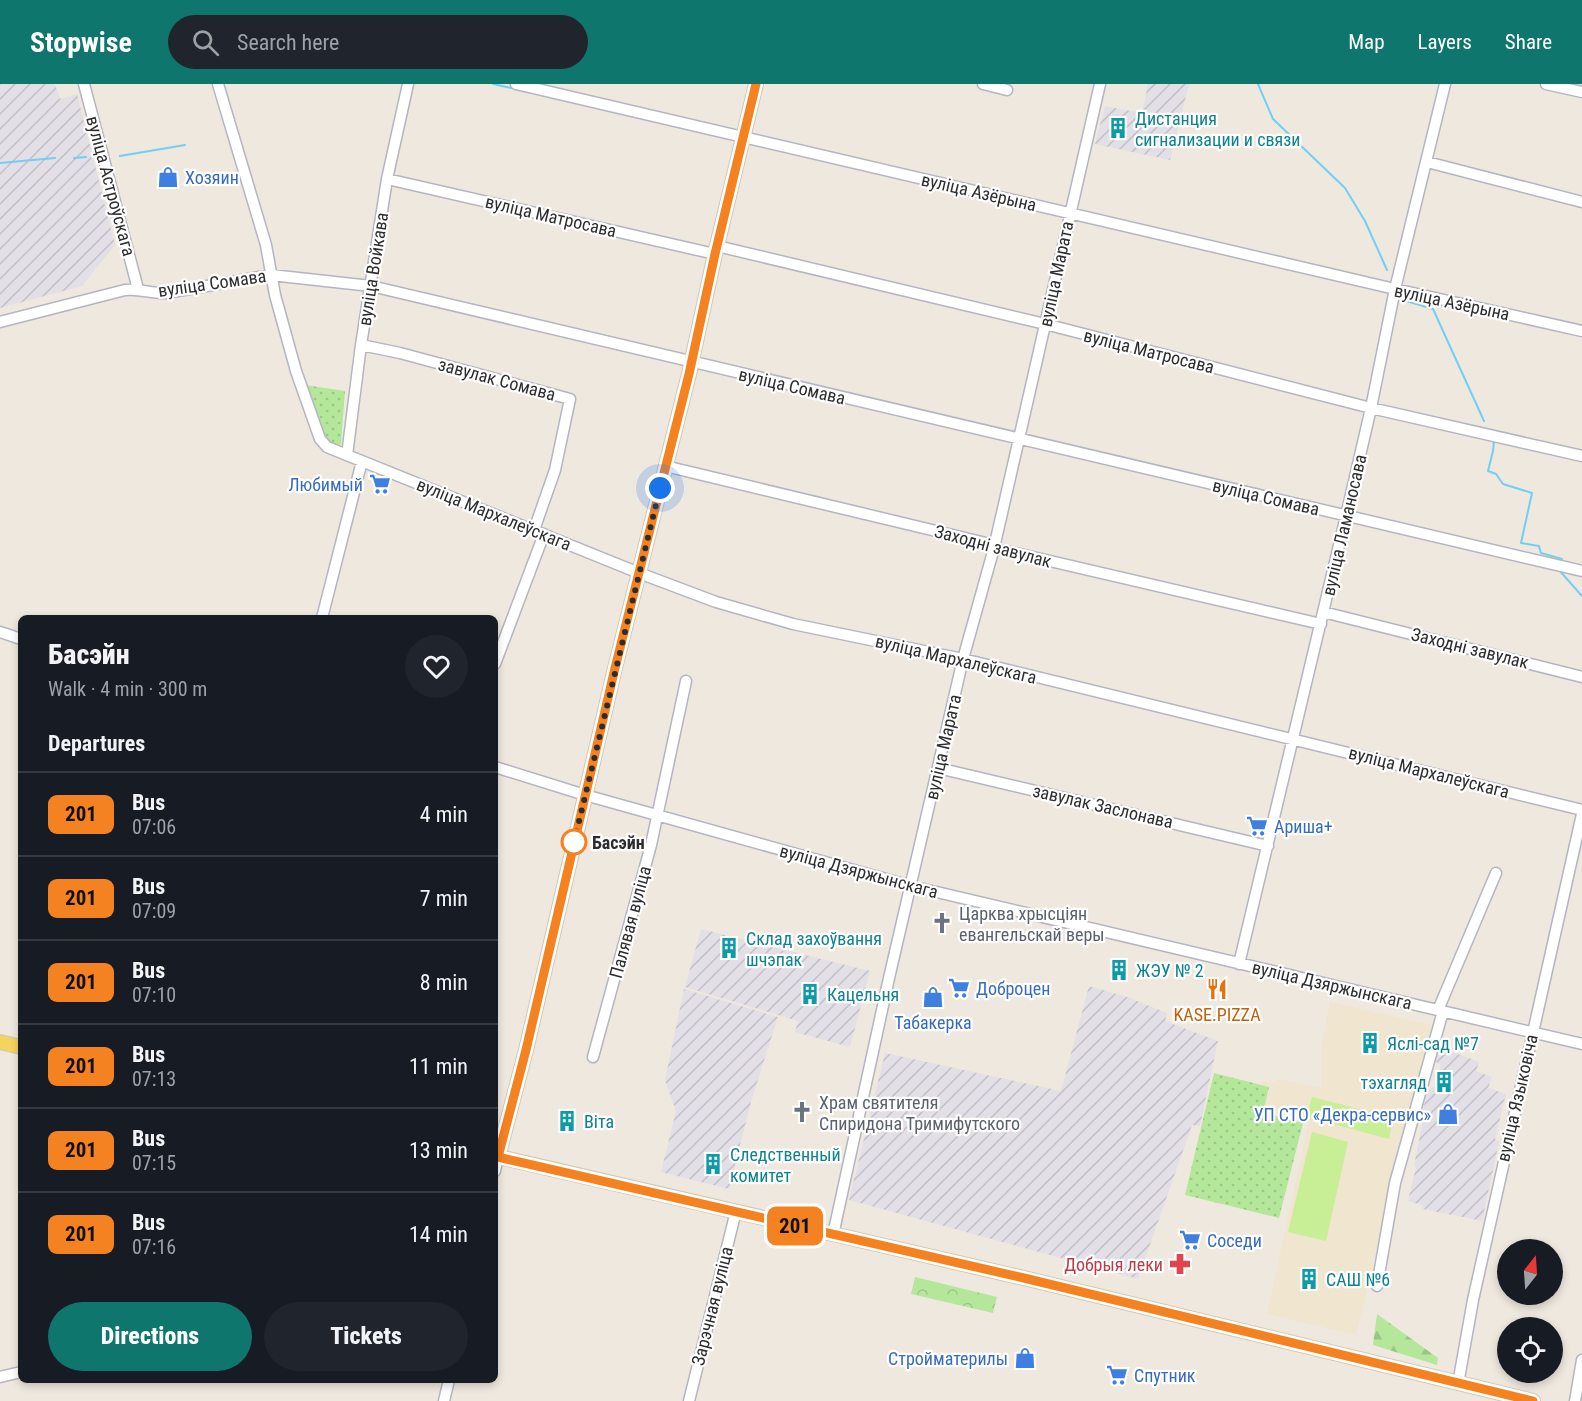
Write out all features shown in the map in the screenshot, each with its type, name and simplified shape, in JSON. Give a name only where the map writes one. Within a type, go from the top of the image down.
[{"type":"main road","points":[[498,1154],[526,1050],[756,84]]},
{"type":"main road","points":[[0,1042],[18,1046]]},
{"type":"main road","points":[[498,1161],[736,1211],[1533,1401]]},
{"type":"street","name":"вуліца Астроўскага","points":[[84,84],[138,289]]},
{"type":"street","name":"вуліца Мархалеўскага","points":[[218,84],[266,244],[271,274],[296,370],[320,439],[327,447],[716,602],[793,624],[963,659],[1582,812]]},
{"type":"street","name":"вуліца Войкава","points":[[347,455],[361,345],[387,179],[408,84]]},
{"type":"street","name":"вуліца Азёрына","points":[[516,84],[1582,331]]},
{"type":"street","points":[[983,84],[1007,90]]},
{"type":"street","name":"вуліца Марата","points":[[833,1235],[963,659],[994,548],[1100,84]]},
{"type":"street","name":"вуліца Ламаносава","points":[[1239,964],[1321,624],[1371,408],[1395,289],[1445,84]]},
{"type":"street","points":[[1546,84],[1582,92]]},
{"type":"street","points":[[1427,162],[1582,202]]},
{"type":"street","name":"вуліца Матросава","points":[[387,179],[1045,324],[1371,408],[1582,456]]},
{"type":"street","name":"вуліца Сомава","points":[[0,322],[120,291],[138,289],[158,294],[271,274],[371,286],[1582,571]]},
{"type":"street","name":"завулак Сомава","points":[[361,345],[400,352],[570,399],[539,532]]},
{"type":"street","points":[[323,615],[362,461]]},
{"type":"street","name":"Заходні завулак","points":[[665,466],[986,543],[994,548],[1321,624]]},
{"type":"street","points":[[498,655],[539,532]]},
{"type":"street","name":"Заходні завулак","points":[[1323,612],[1582,677]]},
{"type":"street","points":[[0,632],[18,638]]},
{"type":"street","name":"Палявая вуліца","points":[[593,1057],[658,816],[686,681]]},
{"type":"street","name":"вуліца Дзяржынскага","points":[[498,768],[658,816],[911,886],[1582,1044]]},
{"type":"street","name":"завулак Заслонава","points":[[938,768],[1268,846]]},
{"type":"street","name":"вуліца Языковіча","points":[[1458,1384],[1473,1300],[1582,812]]},
{"type":"street","points":[[1377,1286],[1395,1183],[1440,1010],[1496,873]]},
{"type":"street","name":"Зарэчная вуліца","points":[[689,1401],[736,1211]]},
{"type":"street","points":[[1575,1401],[1582,1360]]},
{"type":"street","points":[[0,1377],[18,1373]]},
{"type":"street","points":[[444,1401],[447,1383]]},
{"type":"shaded area","points":[[0,84],[55,84],[60,99],[77,94],[115,245],[82,286],[0,308]]},
{"type":"shaded area","points":[[1148,84],[1189,84],[1170,160],[1095,144],[1105,106],[1142,113]]},
{"type":"shaded area","points":[[701,929],[870,971],[850,1047],[795,1032],[798,1021],[685,987]]},
{"type":"shaded area","points":[[1089,986],[1127,997],[1167,1013],[1165,1021],[1218,1041],[1200,1126],[1192,1125],[1138,1279],[849,1200],[885,1053],[1061,1091]]},
{"type":"shaded area","points":[[684,989],[778,1017],[751,1102],[729,1189],[661,1172],[676,1111],[665,1080]]},
{"type":"shaded area","points":[[1330,1002],[1435,1026],[1410,1111],[1356,1335],[1267,1314],[1309,1120],[1257,1110],[1262,1080],[1272,1083],[1279,1079],[1321,1088],[1321,1048]]},
{"type":"shaded area","points":[[1440,1047],[1479,1062],[1476,1071],[1492,1077],[1488,1088],[1506,1094],[1495,1139],[1499,1142],[1482,1221],[1423,1209],[1422,1205],[1408,1201],[1416,1167],[1414,1166],[1423,1119],[1421,1118],[1428,1089],[1435,1087],[1441,1065],[1435,1061]]},
{"type":"green space","points":[[305,385],[345,391],[341,444],[336,446],[326,441]]},
{"type":"green space","points":[[1214,1073],[1269,1087],[1263,1112],[1303,1123],[1279,1218],[1185,1195]]},
{"type":"green space","points":[[1312,1097],[1393,1118],[1389,1139],[1307,1117]]},
{"type":"green space","points":[[1312,1132],[1348,1142],[1326,1241],[1288,1232]]},
{"type":"green space","points":[[915,1277],[997,1297],[993,1313],[911,1294]]},
{"type":"green space","points":[[1377,1314],[1438,1358],[1437,1365],[1373,1345]]},
{"type":"waterway","points":[[493,84],[516,89]]},
{"type":"waterway","points":[[1258,84],[1273,119],[1345,188],[1365,221],[1387,270]]},
{"type":"waterway","points":[[589,106],[730,139]]},
{"type":"waterway","points":[[120,156],[185,145]]},
{"type":"waterway","points":[[74,158],[86,157]]},
{"type":"waterway","points":[[0,163],[55,158]]},
{"type":"waterway","points":[[1403,300],[1433,309],[1484,421]]},
{"type":"waterway","points":[[1494,441],[1488,471],[1496,474],[1503,484],[1532,493],[1521,543],[1539,546],[1541,553],[1562,559]]},
{"type":"waterway","points":[[1559,570],[1582,596]]},
{"type":"bus line","name":"201","points":[[756,84],[689,374],[615,668],[526,1050],[498,1157],[1028,1279],[1533,1401]]},
{"type":"place","name":"Дистанция сигнализации и связи","points":[[1118,128]]},
{"type":"place","name":"Хозяин","points":[[168,177]]},
{"type":"place","name":"Любимый","points":[[380,484]]},
{"type":"place","name":"Ариша+","points":[[1257,826]]},
{"type":"place","name":"Басэйн","points":[[574,842]]},
{"type":"place","name":"Царква хрысціян евангельскай веры","points":[[942,923]]},
{"type":"place","name":"Склад захоўвання шчэпак","points":[[729,948]]},
{"type":"place","name":"ЖЭУ № 2","points":[[1119,970]]},
{"type":"place","name":"Доброцен","points":[[959,988]]},
{"type":"place","name":"KASE.PIZZA","points":[[1217,989]]},
{"type":"place","name":"Кацельня","points":[[810,994]]},
{"type":"place","name":"Табакерка","points":[[933,997]]},
{"type":"place","name":"Яслі-сад №7","points":[[1370,1043]]},
{"type":"place","name":"тэхагляд","points":[[1444,1082]]},
{"type":"place","name":"Храм святителя Спиридона Тримифутского","points":[[802,1112]]},
{"type":"place","name":"УП СТО «Декра-сервис»","points":[[1448,1114]]},
{"type":"place","name":"Віта","points":[[567,1121]]},
{"type":"place","name":"Следственный комитет","points":[[713,1164]]},
{"type":"place","name":"Соседи","points":[[1190,1240]]},
{"type":"place","name":"Добрыя леки","points":[[1180,1264]]},
{"type":"place","name":"САШ №6","points":[[1309,1279]]},
{"type":"place","name":"Стройматерилы","points":[[1025,1358]]},
{"type":"place","name":"Спутник","points":[[1117,1375]]},
{"type":"route","points":[[574,842],[660,488]]}]
